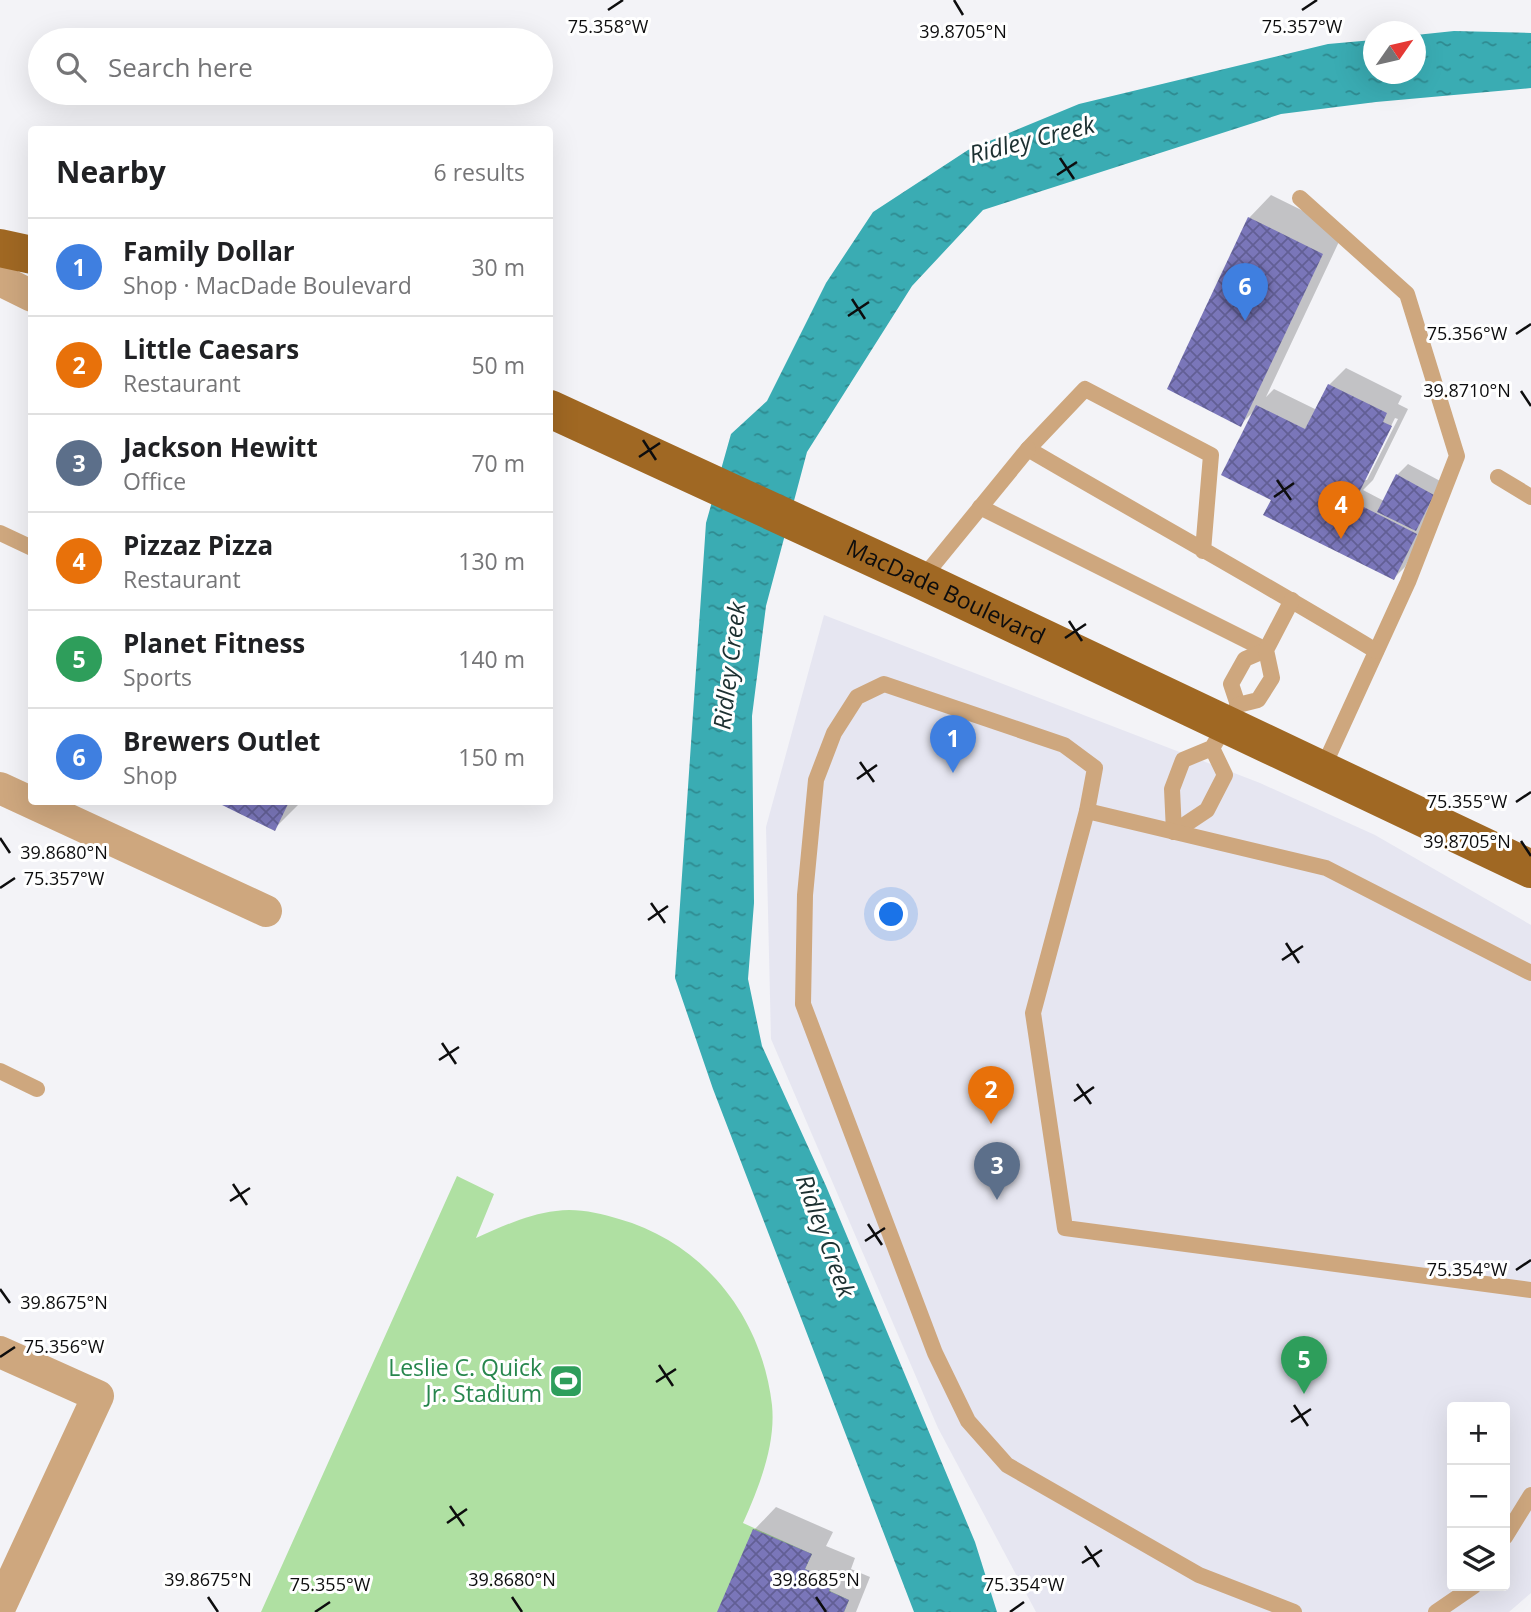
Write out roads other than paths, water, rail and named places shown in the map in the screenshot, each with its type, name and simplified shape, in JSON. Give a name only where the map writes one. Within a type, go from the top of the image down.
[{"type":"main road","points":[[0,248],[28,254]]},
{"type":"main road","name":"MacDade Boulevard","points":[[553,410],[921,580],[1531,869]]},
{"type":"street","points":[[0,281],[28,294]]},
{"type":"street","points":[[0,788],[28,801]]},
{"type":"street","points":[[37,805],[266,911]]},
{"type":"street","points":[[0,1352],[98,1396],[0,1608]]},
{"type":"lane","points":[[1300,198],[1407,294],[1457,457],[1408,582],[1322,770]]},
{"type":"lane","points":[[921,580],[1028,449],[1085,389],[1211,455],[1203,551]]},
{"type":"lane","points":[[1028,449],[1376,651]]},
{"type":"lane","points":[[1498,477],[1531,497]]},
{"type":"lane","points":[[981,507],[1266,650]]},
{"type":"lane","points":[[0,533],[28,546]]},
{"type":"lane","points":[[1174,832],[1207,810],[1225,775],[1225,726],[1231,684],[1245,659],[1266,650],[1292,600]]},
{"type":"lane","points":[[1174,832],[1172,789],[1183,760],[1258,700],[1272,678],[1266,650]]},
{"type":"lane","points":[[1294,1612],[1199,1575],[1007,1465],[968,1421],[935,1353],[803,1004],[806,895],[816,780],[834,733],[857,697],[884,684],[1064,745],[1095,768],[1087,811],[1033,1013],[1065,1228],[1531,1290]]},
{"type":"lane","points":[[1087,811],[1326,868],[1531,973]]},
{"type":"lane","points":[[0,1071],[37,1089]]},
{"type":"lane","points":[[1510,1528],[1531,1495]]},
{"type":"lane","points":[[1436,1612],[1467,1591]]},
{"type":"water","name":"Ridley Creek","points":[[1454,31],[1531,33],[1531,88],[1376,102],[1281,114],[983,210],[912,286],[807,452],[766,606],[752,716],[754,903],[748,979],[762,1046],[826,1186],[975,1542],[997,1612],[914,1612],[713,1089],[675,978],[706,523],[731,434],[767,401],[826,283],[873,212],[968,150],[1079,104],[1328,44],[1363,41],[1363,84],[1426,84],[1426,34]]},
{"type":"place","name":"Brewers Outlet","points":[[1245,321]]},
{"type":"place","name":"Pizzaz Pizza","points":[[1341,539]]},
{"type":"place","name":"Family Dollar","points":[[953,773]]},
{"type":"place","name":"Little Caesars","points":[[991,1124]]},
{"type":"place","name":"Jackson Hewitt","points":[[997,1200]]},
{"type":"place","name":"Leslie C. Quick Jr. Stadium","points":[[566,1381]]},
{"type":"place","name":"Planet Fitness","points":[[1304,1394]]}]
